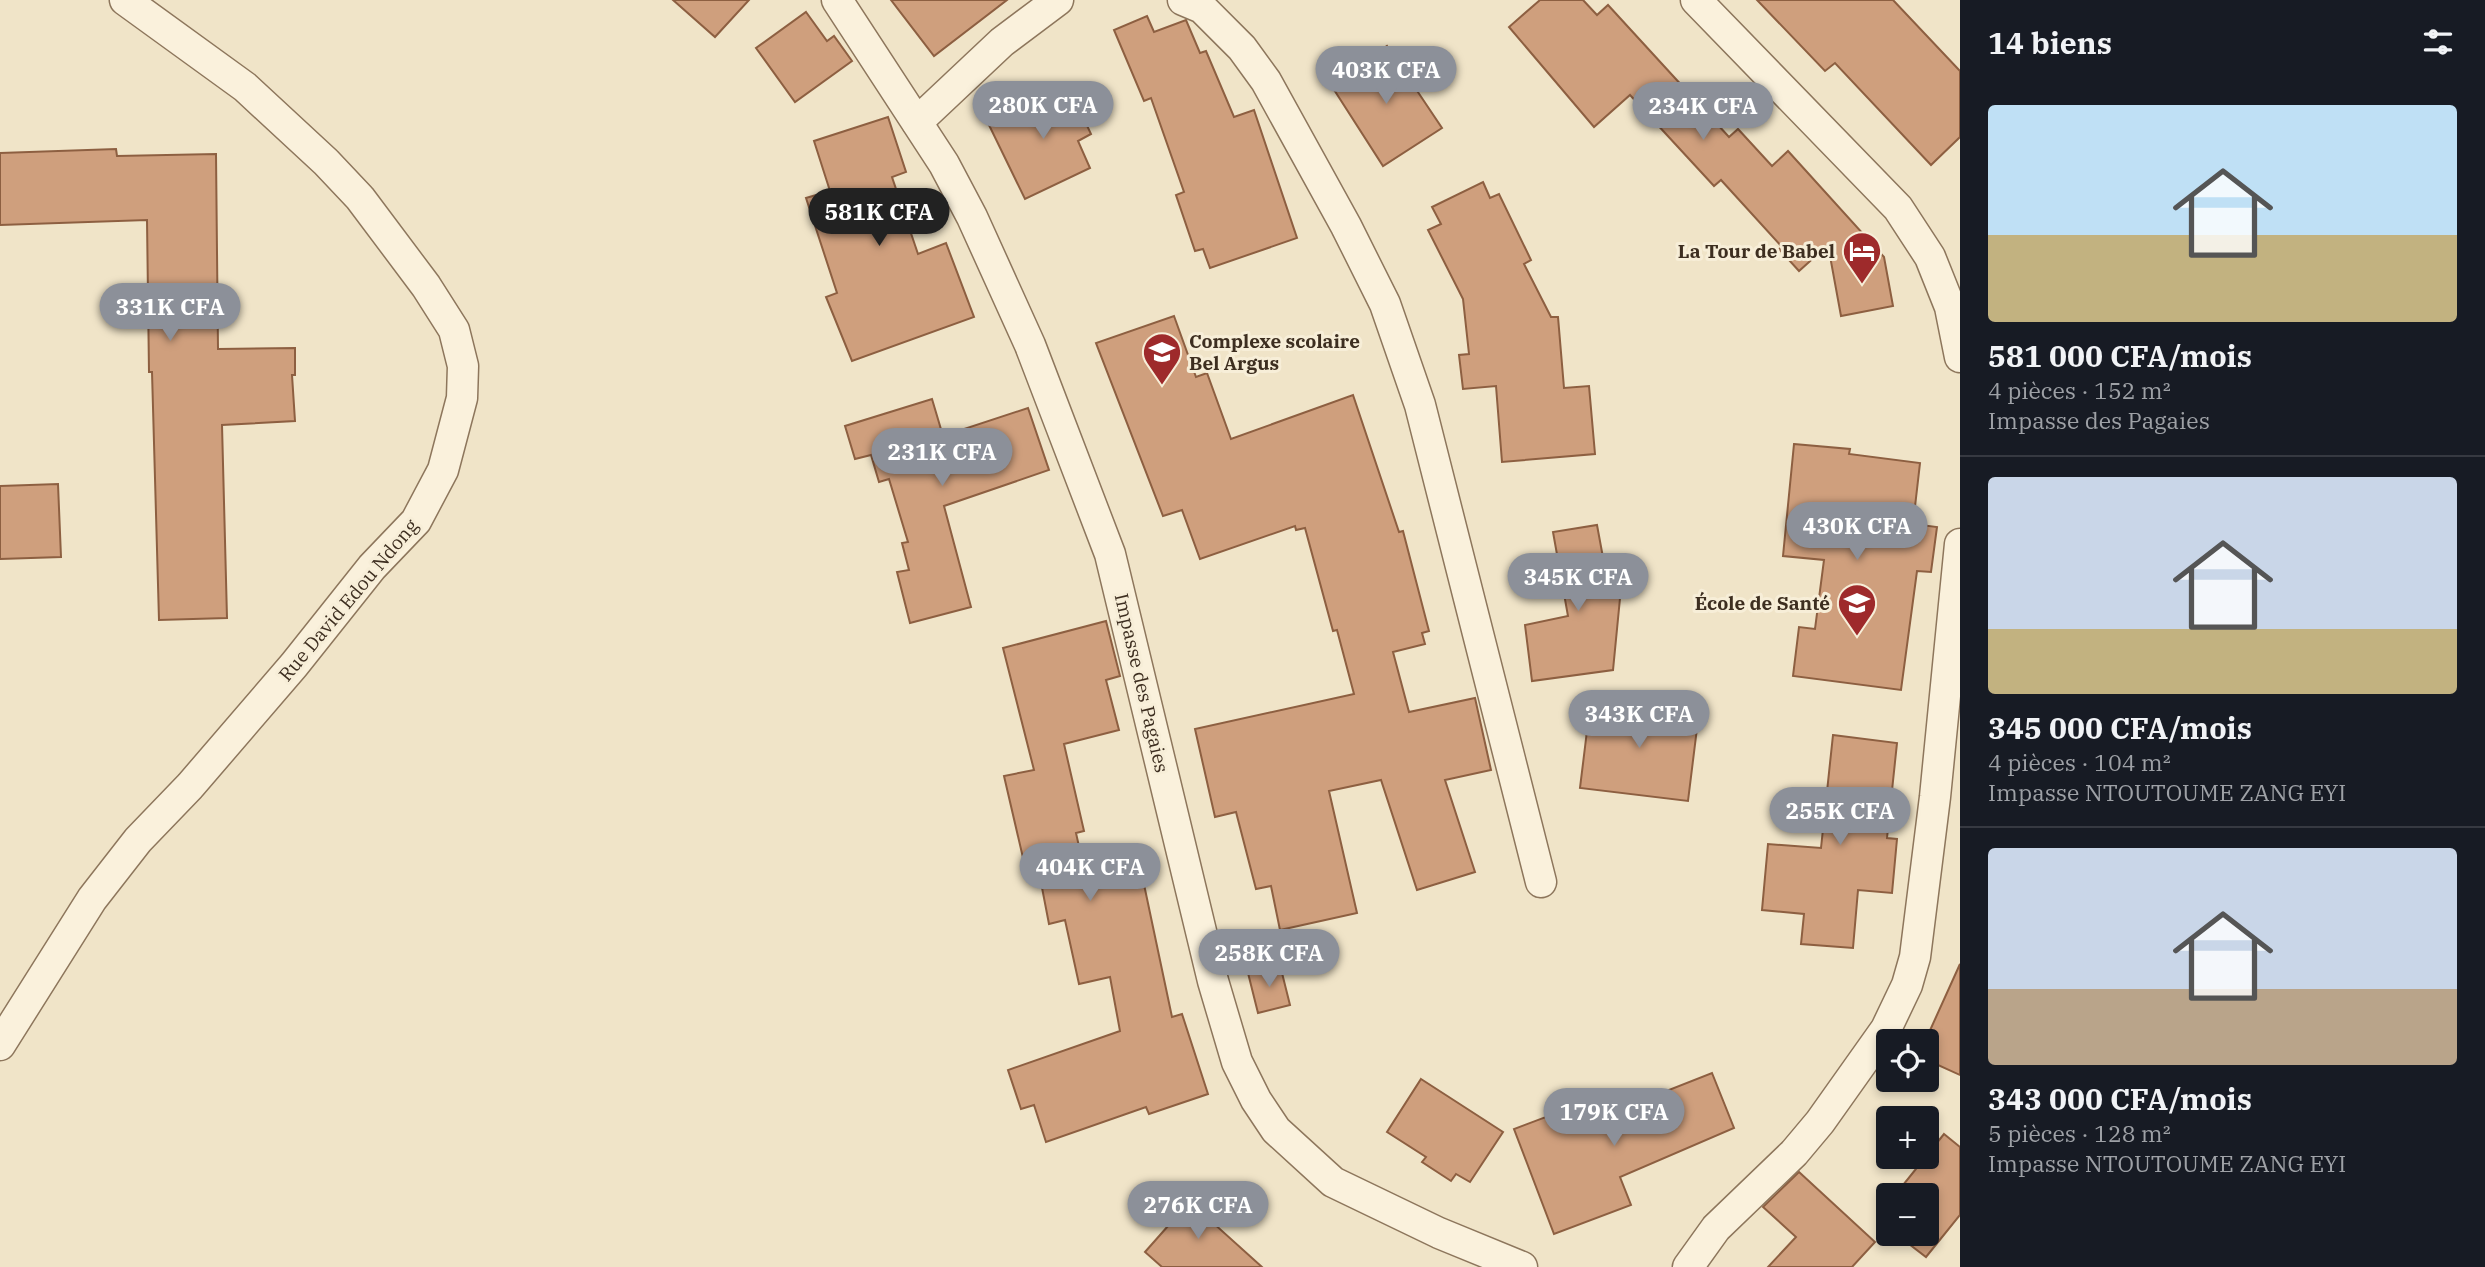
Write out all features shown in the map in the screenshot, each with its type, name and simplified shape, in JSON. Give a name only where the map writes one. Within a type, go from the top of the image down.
[{"type":"street","name":"Rue David Edou Ndong","points":[[0,1045],[92,899],[138,840],[190,786],[294,665],[357,585],[416,521],[443,470],[462,398],[463,366],[454,330],[426,286],[360,198],[326,162],[245,87],[125,0]]},
{"type":"street","name":"Impasse des Pagaies","points":[[837,0],[918,122],[972,217],[1030,345],[1110,554],[1213,981],[1237,1062],[1256,1100],[1276,1130],[1333,1182],[1439,1233],[1522,1267]]},
{"type":"street","points":[[918,122],[1002,42],[1058,0]]},
{"type":"street","points":[[1183,0],[1202,8],[1242,48],[1266,81],[1346,226],[1385,304],[1420,405],[1541,882]]},
{"type":"street","points":[[1696,0],[1898,208],[1930,257],[1950,307],[1960,357]]},
{"type":"street","points":[[1688,1267],[1716,1228],[1794,1153],[1820,1122],[1886,1029],[1907,985],[1915,957],[1936,797],[1960,544]]},
{"type":"building","points":[[673,0],[749,0],[715,37]]},
{"type":"building","points":[[891,0],[1007,0],[934,56]]},
{"type":"building","points":[[1540,0],[1583,0],[1597,15],[1608,5],[1729,137],[1738,129],[1772,166],[1788,151],[1884,257],[1893,306],[1841,316],[1828,245],[1799,271],[1779,249],[1782,247],[1721,180],[1714,186],[1630,95],[1594,127],[1509,27]]},
{"type":"building","points":[[1757,0],[1893,0],[1960,71],[1960,137],[1931,165],[1835,63],[1825,71]]},
{"type":"building","points":[[806,12],[827,41],[834,36],[852,61],[795,102],[756,48]]},
{"type":"building","points":[[1147,16],[1154,32],[1186,20],[1200,53],[1206,51],[1234,117],[1254,110],[1297,238],[1210,268],[1203,249],[1195,251],[1176,195],[1184,192],[1151,98],[1144,101],[1114,30]]},
{"type":"building","points":[[1387,46],[1442,128],[1383,166],[1331,85]]},
{"type":"building","points":[[1068,85],[1091,134],[1078,141],[1090,168],[1025,199],[988,123]]},
{"type":"building","points":[[888,117],[906,172],[892,177],[918,254],[946,243],[974,317],[852,361],[826,297],[837,293],[806,198],[830,191],[814,141]]},
{"type":"building","points":[[116,149],[117,156],[216,154],[218,349],[295,348],[295,375],[292,375],[295,421],[222,425],[227,618],[159,620],[152,372],[149,372],[147,220],[0,225],[0,153]]},
{"type":"building","points":[[1483,182],[1490,198],[1499,194],[1531,260],[1524,264],[1551,317],[1558,317],[1564,388],[1589,386],[1595,454],[1502,462],[1496,386],[1463,389],[1459,355],[1469,354],[1463,299],[1428,230],[1441,224],[1432,207]]},
{"type":"building","points":[[1174,316],[1196,377],[1207,373],[1231,439],[1353,395],[1399,532],[1403,531],[1429,631],[1422,633],[1425,644],[1393,652],[1409,712],[1475,698],[1491,770],[1445,780],[1475,872],[1417,890],[1381,780],[1329,791],[1357,913],[1280,930],[1271,886],[1256,889],[1236,812],[1215,817],[1195,729],[1354,694],[1337,630],[1333,631],[1305,528],[1296,530],[1295,526],[1200,559],[1182,510],[1163,516],[1096,343]]},
{"type":"building","points":[[932,399],[943,436],[1028,408],[1049,470],[944,506],[971,607],[910,623],[897,572],[909,570],[902,543],[908,542],[889,479],[879,482],[871,455],[855,459],[845,426]]},
{"type":"building","points":[[1794,444],[1850,449],[1849,454],[1920,463],[1913,524],[1937,527],[1931,572],[1917,571],[1901,690],[1793,676],[1799,627],[1815,629],[1824,560],[1783,556]]},
{"type":"building","points":[[58,484],[61,557],[0,559],[0,486]]},
{"type":"building","points":[[1597,525],[1609,590],[1621,588],[1613,670],[1532,681],[1525,625],[1568,616],[1553,532]]},
{"type":"building","points":[[1106,621],[1120,676],[1106,680],[1119,730],[1064,744],[1084,831],[1076,833],[1088,887],[1142,875],[1172,1017],[1182,1014],[1208,1094],[1149,1114],[1146,1107],[1046,1142],[1034,1105],[1021,1109],[1008,1070],[1120,1031],[1110,977],[1079,984],[1065,920],[1049,924],[1039,872],[1027,875],[1004,776],[1034,770],[1003,648]]},
{"type":"building","points":[[1591,698],[1699,712],[1688,801],[1580,788]]},
{"type":"building","points":[[1833,735],[1897,743],[1887,838],[1897,839],[1892,893],[1858,890],[1853,948],[1801,944],[1804,914],[1762,910],[1768,844],[1821,848]]},
{"type":"building","points":[[1960,964],[1960,1075],[1939,1065],[1939,1029],[1931,1029]]},
{"type":"building","points":[[1280,965],[1290,1005],[1258,1013],[1248,973]]},
{"type":"building","points":[[1712,1073],[1734,1128],[1620,1177],[1631,1205],[1554,1234],[1514,1129],[1591,1100],[1598,1118]]},
{"type":"building","points":[[1421,1079],[1503,1132],[1470,1182],[1456,1174],[1451,1181],[1422,1162],[1426,1157],[1387,1132]]},
{"type":"building","points":[[1944,1134],[1960,1147],[1960,1215],[1939,1241],[1939,1183],[1905,1183],[1916,1169],[1939,1169],[1939,1140]]},
{"type":"building","points":[[1799,1172],[1875,1242],[1852,1267],[1768,1267],[1796,1237],[1763,1207]]},
{"type":"building","points":[[1199,1191],[1221,1211],[1212,1222],[1262,1267],[1162,1267],[1145,1252]]},
{"type":"building","points":[[1912,1246],[1935,1246],[1926,1257]]},
{"type":"place","name":"La Tour de Babel","points":[[1862,285]]},
{"type":"place","name":"Complexe scolaire Bel Argus","points":[[1162,386]]},
{"type":"place","name":"École de Santé","points":[[1857,637]]}]
